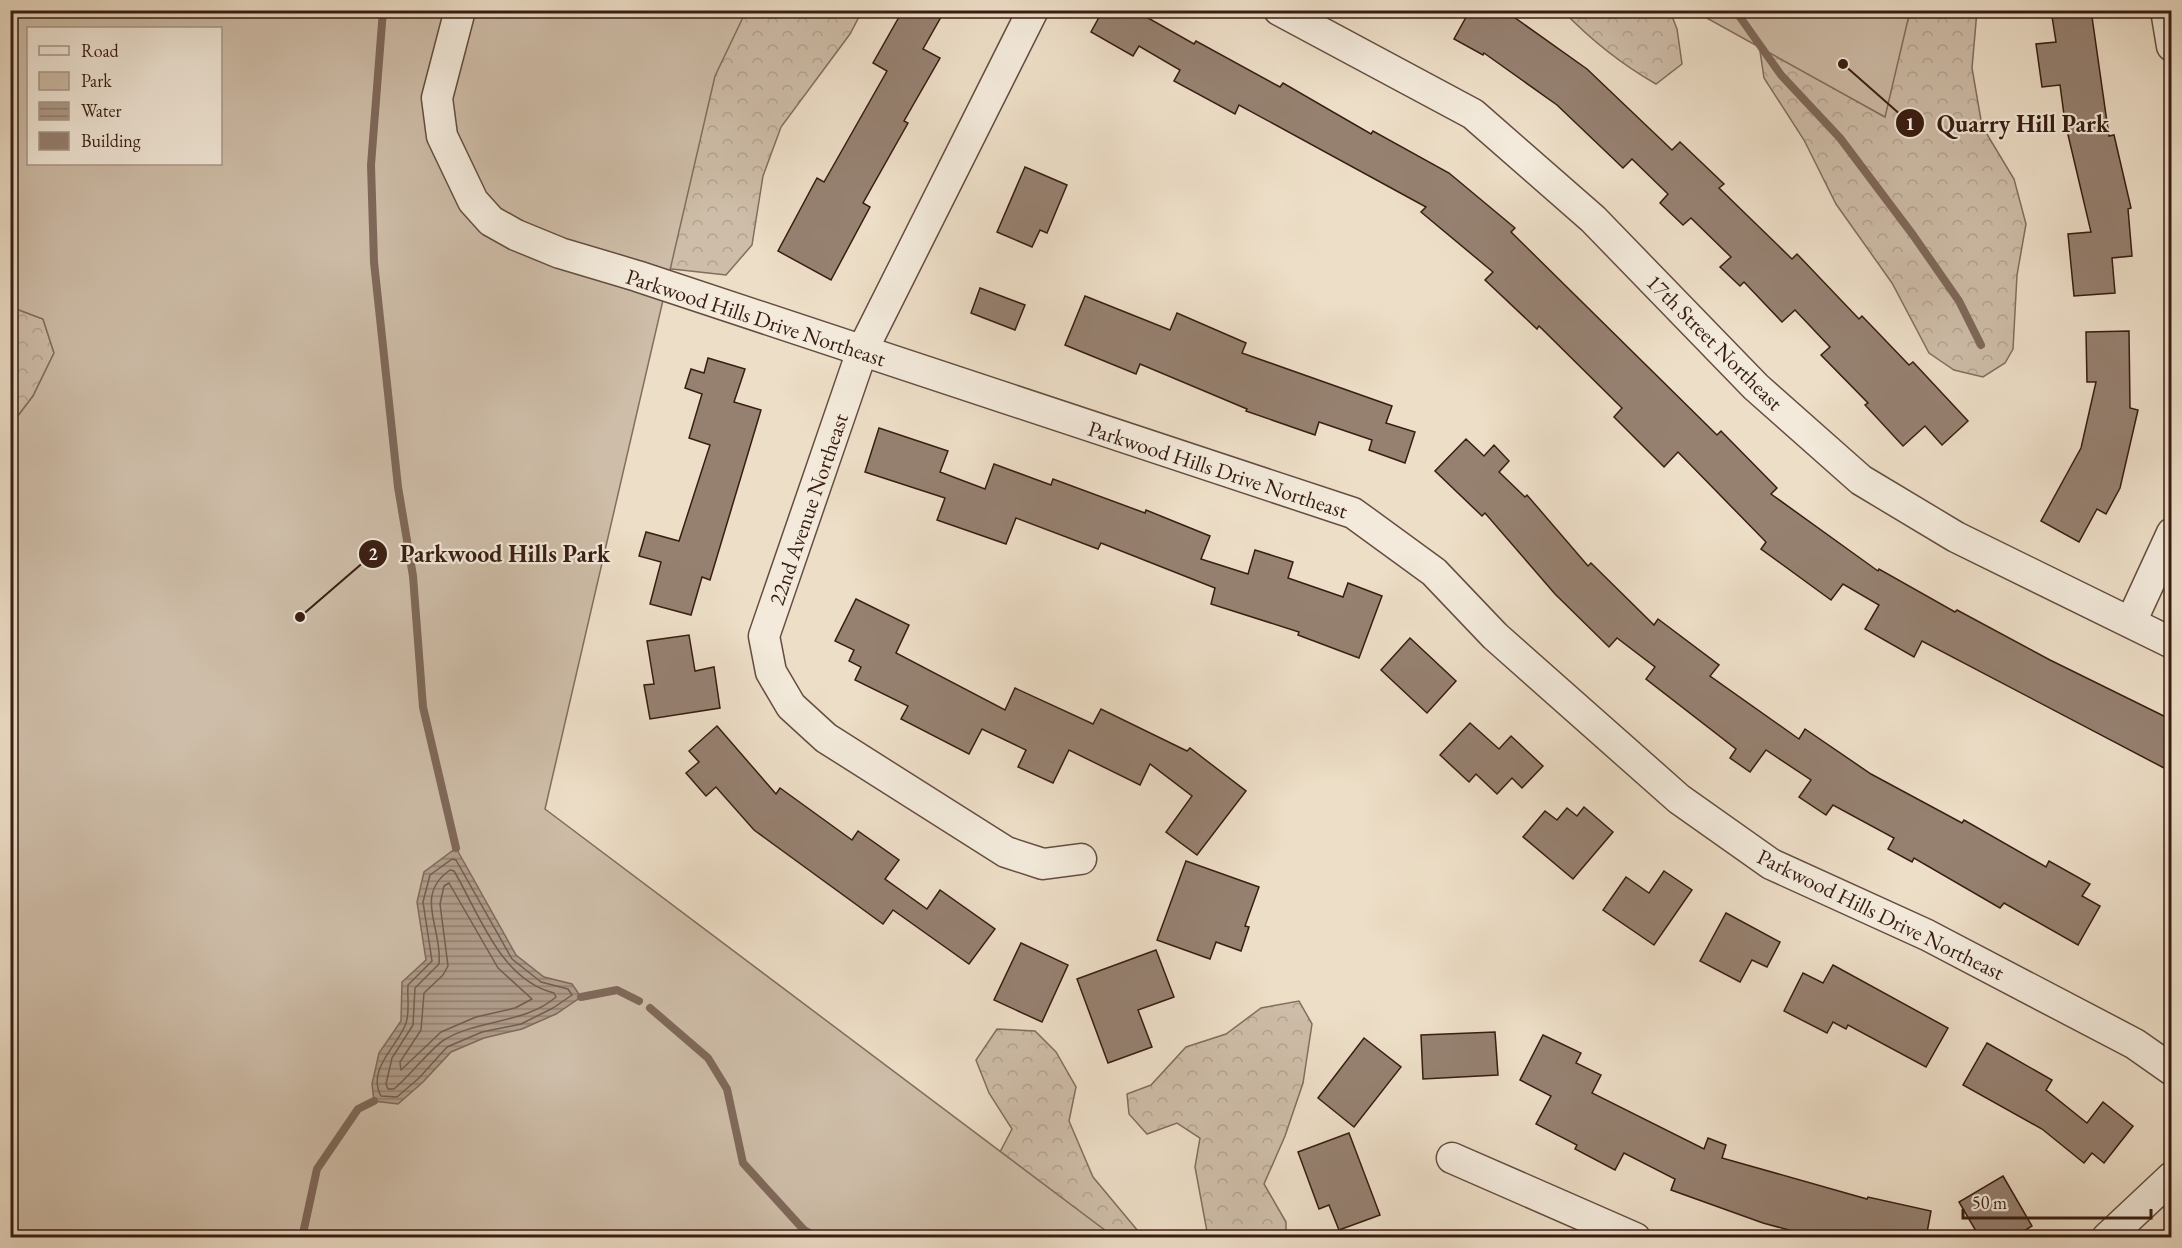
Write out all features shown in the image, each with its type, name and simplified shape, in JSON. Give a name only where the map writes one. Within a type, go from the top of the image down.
[{"type":"street","name":"Parkwood Hills Drive Northeast","points":[[460,10],[436,98],[442,136],[473,201],[491,221],[560,253],[1353,513],[1434,572],[1495,636],[1679,799],[1771,864],[1927,935],[2135,1044],[2172,1070]]},
{"type":"street","name":"22nd Avenue Northeast","points":[[1033,10],[862,351],[764,636],[771,672],[791,706],[826,738],[1006,852],[1043,864],[1081,859]]},
{"type":"street","name":"17th Street Northeast","points":[[1279,10],[1473,114],[1593,219],[1756,387],[1861,480],[1956,537],[2172,643]]},
{"type":"street","points":[[2166,10],[2172,46]]},
{"type":"street","points":[[2131,622],[2172,533]]},
{"type":"street","points":[[1452,1158],[1635,1238]]},
{"type":"street","points":[[2107,1238],[2172,1178]]},
{"type":"green space","points":[[10,11],[746,11],[715,76],[545,809],[1114,1237],[11,1237],[11,425],[33,396],[54,353],[43,319],[11,307]]},
{"type":"green space","points":[[485,11],[862,11],[850,34],[781,127],[763,176],[752,245],[726,275],[654,267]]},
{"type":"green space","points":[[1563,11],[1670,11],[1677,29],[1682,64],[1656,84],[1607,51]]},
{"type":"green space","points":[[1694,11],[1910,11],[1885,117]]},
{"type":"green space","points":[[1754,11],[1977,11],[1972,68],[1982,126],[2014,179],[2026,224],[2017,275],[2013,349],[2005,363],[1983,377],[1954,370],[1929,353],[1892,283],[1836,204],[1804,140],[1764,78]]},
{"type":"green space","points":[[11,307],[43,319],[54,353],[33,396],[11,425]]},
{"type":"green space","points":[[1299,1001],[1312,1024],[1303,1083],[1285,1136],[1264,1184],[1286,1222],[1286,1237],[1208,1237],[1195,1167],[1200,1138],[1177,1123],[1147,1134],[1129,1114],[1127,1094],[1151,1085],[1186,1047],[1226,1034],[1261,1008]]},
{"type":"green space","points":[[997,1029],[1035,1031],[1056,1052],[1076,1087],[1069,1121],[1093,1177],[1143,1237],[982,1237],[988,1175],[1012,1129],[989,1093],[976,1060]]},
{"type":"water","points":[[456,848],[516,955],[544,977],[572,984],[581,997],[556,1014],[522,1029],[484,1038],[451,1052],[423,1082],[398,1104],[374,1101],[372,1084],[379,1053],[401,1021],[402,982],[426,960],[417,902],[424,872]]},
{"type":"building","points":[[903,10],[929,10],[941,17],[923,49],[940,58],[904,121],[908,123],[863,203],[870,207],[831,280],[778,251],[817,178],[824,182],[887,71],[873,63]]},
{"type":"building","points":[[1103,10],[1134,10],[1194,44],[1196,41],[1280,87],[1283,83],[1371,134],[1373,131],[1449,173],[1515,228],[1511,232],[1717,435],[1721,431],[1777,488],[1771,494],[1878,571],[1879,569],[1955,612],[1957,610],[2050,660],[2172,720],[2172,754],[2164,768],[1922,641],[1914,657],[1865,629],[1879,605],[1843,584],[1831,600],[1761,549],[1766,542],[1678,452],[1664,467],[1614,417],[1622,408],[1539,326],[1537,329],[1485,280],[1493,272],[1421,212],[1426,207],[1239,105],[1235,114],[1174,81],[1180,70],[1139,46],[1133,56],[1091,32]]},
{"type":"building","points":[[1470,10],[1504,10],[1587,69],[1672,150],[1680,142],[1724,184],[1719,188],[1792,259],[1797,254],[1859,319],[1862,316],[1909,365],[1913,362],[1968,421],[1942,445],[1925,426],[1903,446],[1865,405],[1868,403],[1821,355],[1830,347],[1795,310],[1782,322],[1744,282],[1740,286],[1720,267],[1731,257],[1691,218],[1683,225],[1660,203],[1668,194],[1632,159],[1623,168],[1557,105],[1484,53],[1483,55],[1454,39]]},
{"type":"building","points":[[2051,10],[2091,10],[2109,136],[2114,135],[2131,208],[2128,209],[2132,256],[2112,258],[2115,293],[2074,296],[2068,234],[2091,232],[2065,122],[2060,85],[2042,87],[2036,44],[2056,42]]},
{"type":"building","points":[[1025,167],[1067,185],[1047,233],[1040,230],[1032,247],[997,232]]},
{"type":"building","points":[[980,288],[1025,305],[1015,330],[971,313]]},
{"type":"building","points":[[1085,296],[1170,330],[1177,313],[1246,343],[1242,353],[1392,406],[1386,423],[1415,432],[1405,463],[1369,450],[1372,440],[1319,422],[1315,435],[1246,411],[1247,409],[1140,364],[1136,374],[1065,345]]},
{"type":"building","points":[[2129,331],[2130,408],[2138,410],[2120,488],[2106,514],[2097,509],[2079,542],[2041,521],[2081,448],[2096,382],[2087,382],[2086,332]]},
{"type":"building","points":[[708,358],[745,369],[734,402],[761,410],[710,580],[702,577],[691,615],[650,604],[661,562],[639,556],[646,532],[679,541],[710,445],[689,438],[702,394],[685,388],[691,369],[704,373]]},
{"type":"building","points":[[879,428],[948,451],[940,472],[985,489],[994,464],[1051,485],[1053,479],[1145,513],[1146,510],[1210,536],[1201,559],[1248,574],[1255,550],[1293,562],[1288,578],[1343,597],[1348,583],[1382,596],[1359,658],[1298,635],[1299,632],[1211,604],[1215,588],[1101,543],[1098,549],[1016,518],[1006,544],[937,520],[945,498],[865,472]]},
{"type":"building","points":[[1466,439],[1484,456],[1494,445],[1509,461],[1499,472],[1525,497],[1527,495],[1588,566],[1591,563],[1654,625],[1658,619],[1719,665],[1710,676],[1799,739],[1805,729],[1871,774],[1962,823],[1964,820],[2046,867],[2049,861],[2090,884],[2082,896],[2100,906],[2078,945],[2004,903],[2000,908],[1914,858],[1912,862],[1888,849],[1894,838],[1833,805],[1826,815],[1799,797],[1811,780],[1766,750],[1750,772],[1730,758],[1736,749],[1646,679],[1655,667],[1617,638],[1609,647],[1555,594],[1485,513],[1482,516],[1435,471]]},
{"type":"building","points":[[856,599],[909,625],[896,653],[1005,710],[1015,688],[1093,724],[1101,709],[1187,751],[1190,748],[1246,791],[1197,855],[1166,832],[1192,796],[1150,764],[1140,785],[1069,750],[1053,783],[1018,767],[1026,750],[982,729],[969,754],[901,719],[908,706],[855,680],[861,667],[849,661],[854,650],[835,641]]},
{"type":"building","points":[[689,635],[695,671],[714,667],[720,708],[650,719],[644,685],[654,684],[647,641]]},
{"type":"building","points":[[1410,638],[1456,681],[1427,713],[1381,670]]},
{"type":"building","points":[[1470,723],[1499,749],[1511,736],[1543,766],[1522,788],[1512,778],[1497,794],[1476,774],[1469,782],[1440,755]]},
{"type":"building","points":[[717,726],[776,794],[780,788],[852,840],[858,831],[899,860],[885,879],[927,909],[940,890],[995,929],[969,964],[893,910],[883,924],[754,830],[716,787],[706,796],[686,773],[699,762],[689,751]]},
{"type":"building","points":[[1584,807],[1613,832],[1573,879],[1523,837],[1545,811],[1557,820],[1567,808],[1577,816]]},
{"type":"building","points":[[1186,861],[1259,887],[1245,926],[1249,927],[1241,951],[1216,942],[1210,959],[1157,940]]},
{"type":"building","points":[[1664,871],[1692,890],[1654,945],[1603,910],[1626,877],[1649,893]]},
{"type":"building","points":[[1726,913],[1780,942],[1767,967],[1752,960],[1740,982],[1700,961]]},
{"type":"building","points":[[1021,943],[1068,965],[1042,1022],[994,1000]]},
{"type":"building","points":[[1156,950],[1174,997],[1138,1010],[1152,1047],[1108,1063],[1077,979]]},
{"type":"building","points":[[1833,965],[1948,1028],[1926,1067],[1848,1025],[1846,1029],[1833,1022],[1827,1033],[1784,1011],[1803,973],[1823,983]]},
{"type":"building","points":[[1495,1032],[1498,1075],[1423,1079],[1421,1035]]},
{"type":"building","points":[[1543,1035],[1581,1053],[1576,1063],[1601,1075],[1592,1093],[1704,1149],[1708,1138],[1726,1145],[1722,1158],[1867,1199],[1868,1197],[1931,1211],[1926,1238],[1818,1238],[1763,1223],[1671,1190],[1675,1179],[1624,1153],[1615,1170],[1575,1149],[1577,1145],[1536,1124],[1551,1096],[1520,1080]]},
{"type":"building","points":[[1364,1038],[1401,1067],[1354,1127],[1318,1098]]},
{"type":"building","points":[[1987,1043],[2052,1080],[2046,1090],[2087,1123],[2103,1102],[2133,1126],[2104,1163],[2092,1153],[2084,1163],[2042,1129],[1963,1085]]},
{"type":"building","points":[[1349,1133],[1380,1215],[1339,1230],[1329,1205],[1319,1209],[1298,1152]]},
{"type":"building","points":[[2003,1176],[2032,1226],[2013,1238],[1980,1238],[1959,1202]]},
{"type":"waterway","points":[[383,10],[371,165],[374,262],[398,487],[413,576],[423,707],[456,848]]},
{"type":"waterway","points":[[1735,10],[1781,75],[1840,138],[1913,235],[1959,301],[1981,345]]},
{"type":"waterway","points":[[581,997],[617,990],[639,1001]]},
{"type":"waterway","points":[[650,1008],[708,1058],[727,1089],[743,1163],[804,1230],[819,1238]]},
{"type":"waterway","points":[[302,1238],[317,1169],[358,1109],[374,1101]]},
{"type":"place","name":"Quarry Hill Park","points":[[1843,64]]},
{"type":"place","name":"Parkwood Hills Park","points":[[300,617]]}]
